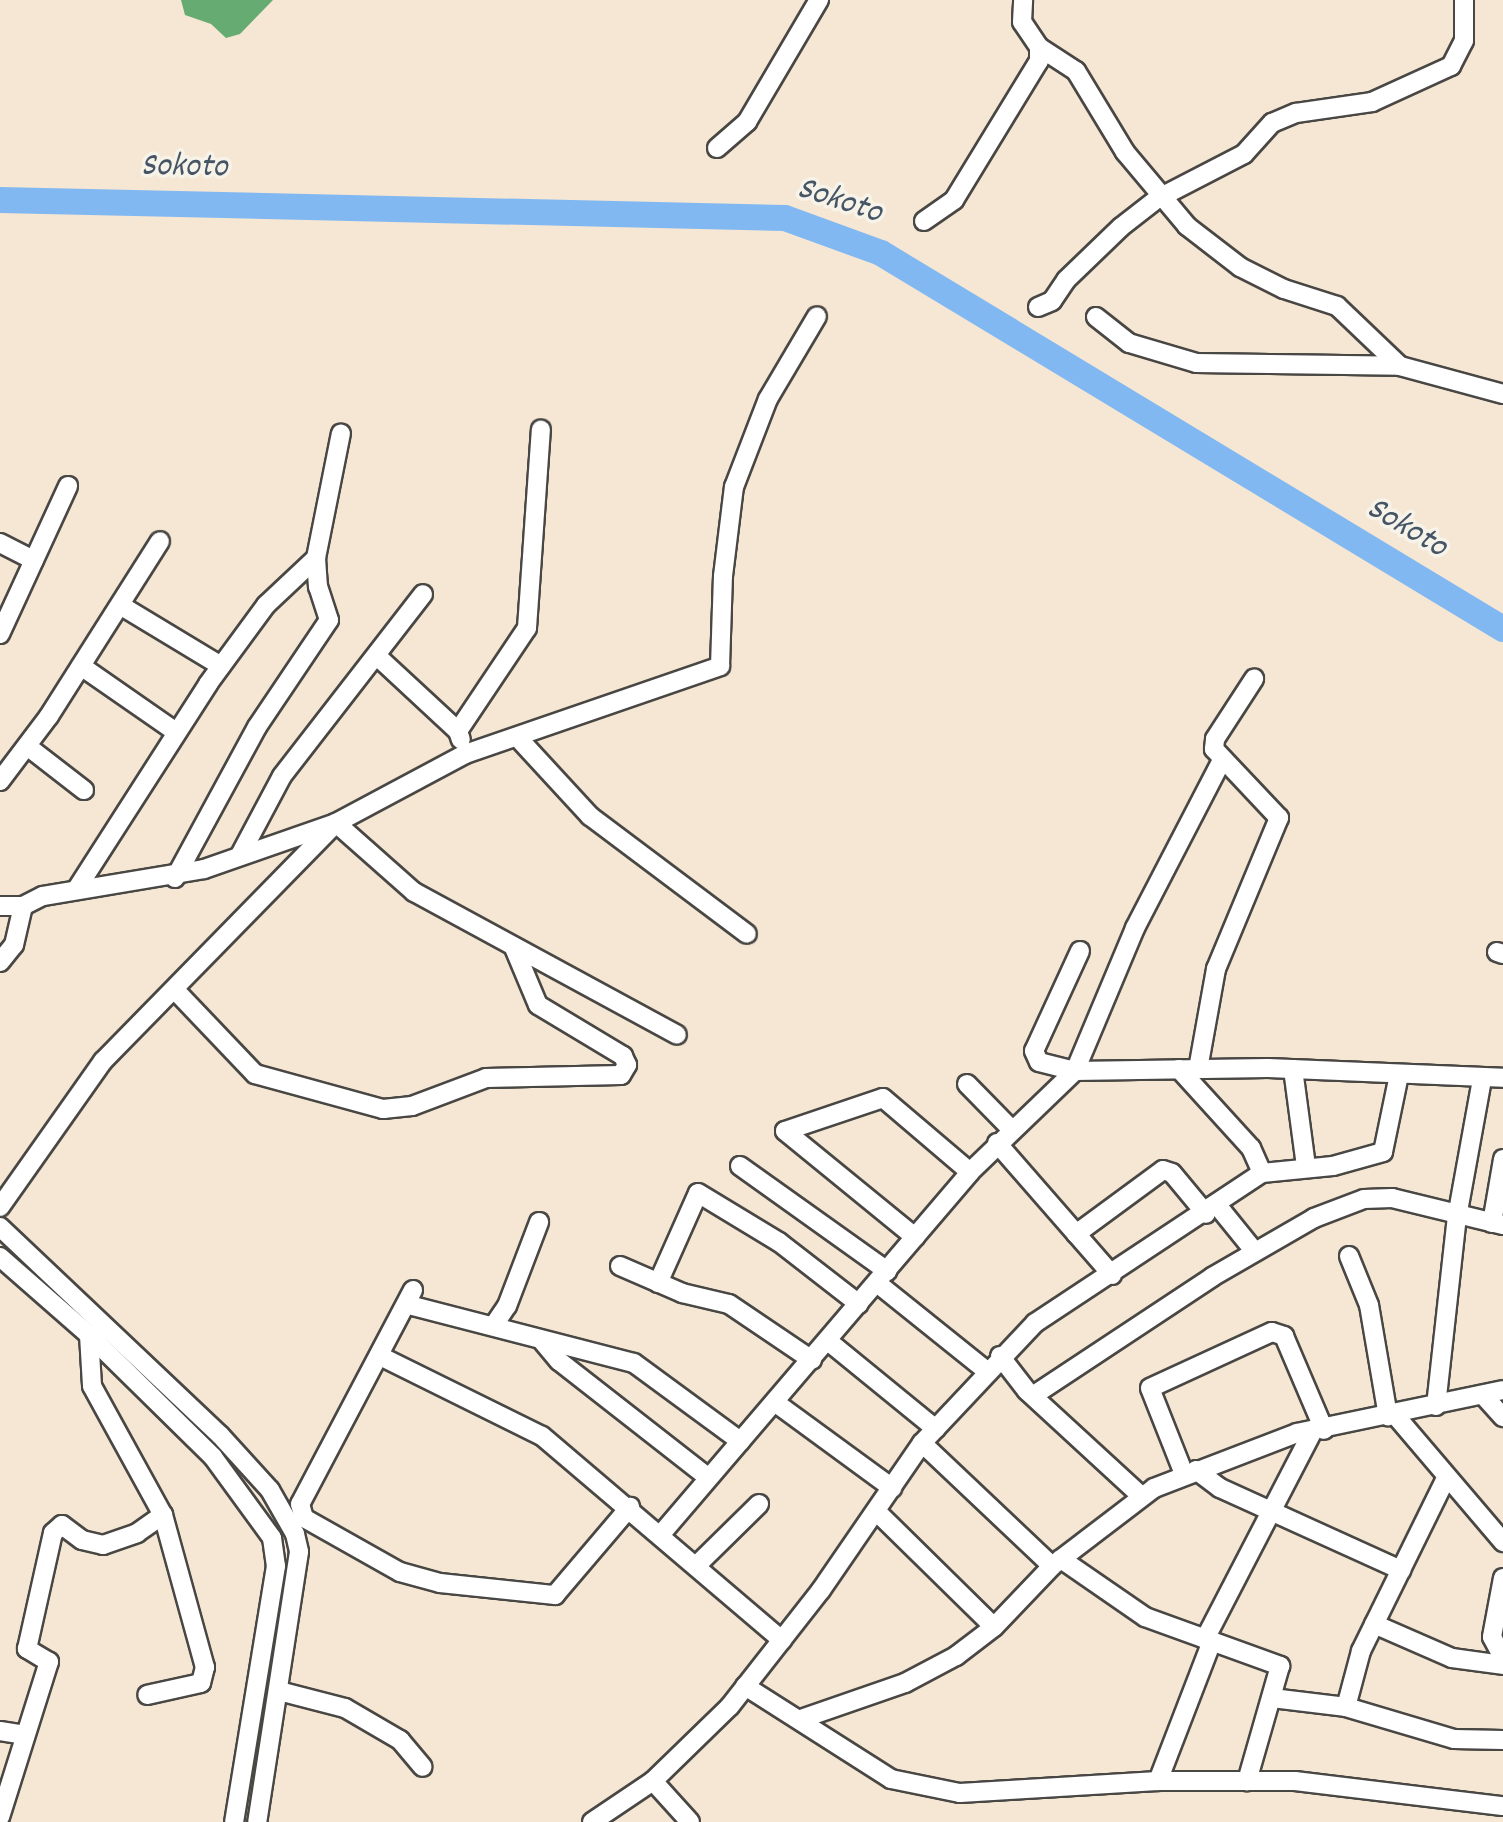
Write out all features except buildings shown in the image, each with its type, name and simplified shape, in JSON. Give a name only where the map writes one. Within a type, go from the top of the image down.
[{"type":"street","points":[[717,148],[747,122],[819,0]]},
{"type":"street","points":[[1023,0],[1022,22],[1039,47],[1076,71],[1125,152],[1187,226],[1240,267],[1284,289],[1337,306],[1400,366]]},
{"type":"street","points":[[1038,307],[1052,301],[1066,280],[1121,227],[1164,195],[1216,173],[1244,154],[1272,123],[1296,113],[1372,102],[1451,66],[1464,41],[1464,0]]},
{"type":"street","points":[[924,221],[954,200],[1039,61],[1039,47]]},
{"type":"street","points":[[0,906],[23,906],[43,896],[76,890],[175,878],[336,823],[465,754],[519,739],[658,684],[720,666],[723,576],[734,487],[768,399],[817,316]]},
{"type":"street","points":[[1096,317],[1129,343],[1196,363],[1400,366],[1503,394]]},
{"type":"street","points":[[458,731],[527,628],[541,429]]},
{"type":"street","points":[[175,878],[257,727],[329,620],[318,587],[316,558],[341,433]]},
{"type":"street","points":[[0,634],[68,486]]},
{"type":"street","points":[[0,781],[81,666],[160,541]]},
{"type":"street","points":[[0,543],[34,560]]},
{"type":"street","points":[[76,890],[221,666],[266,605],[316,558]]},
{"type":"street","points":[[240,855],[282,776],[378,657],[423,594]]},
{"type":"street","points":[[120,605],[221,666]]},
{"type":"street","points":[[378,657],[458,731],[465,754]]},
{"type":"street","points":[[81,666],[176,732]]},
{"type":"street","points":[[1188,1069],[1216,969],[1279,818],[1214,749],[1215,739],[1254,679]]},
{"type":"street","points":[[519,739],[590,816],[747,934]]},
{"type":"street","points":[[27,746],[84,790]]},
{"type":"street","points":[[662,1533],[706,1476],[776,1403],[970,1172],[1011,1129],[1075,1071],[1135,928],[1222,760]]},
{"type":"street","points":[[336,823],[414,892],[677,1035]]},
{"type":"street","points":[[0,1207],[93,1072],[175,990],[216,940],[336,823]]},
{"type":"street","points":[[0,962],[14,945],[23,906]]},
{"type":"street","points":[[175,990],[255,1074],[383,1109],[412,1106],[486,1078],[621,1075],[627,1065],[623,1056],[538,1005],[514,948]]},
{"type":"street","points":[[1080,951],[1034,1051],[1039,1062],[1075,1071],[1293,1069],[1482,1080],[1503,1078]]},
{"type":"street","points":[[1188,1069],[1251,1148],[1262,1173]]},
{"type":"street","points":[[1293,1069],[1306,1167]]},
{"type":"street","points":[[592,1822],[653,1781],[745,1686],[876,1511],[922,1443],[1000,1356],[1035,1323],[1212,1210],[1262,1173],[1359,1160],[1387,1148],[1399,1075]]},
{"type":"street","points":[[1436,1406],[1457,1217],[1482,1080]]},
{"type":"street","points":[[967,1084],[1011,1129]]},
{"type":"street","points":[[915,1237],[785,1131],[883,1098],[970,1172]]},
{"type":"street","points":[[997,1143],[1112,1275]]},
{"type":"street","points":[[1034,1395],[1255,1252],[1314,1218],[1379,1196],[1457,1217],[1497,1224],[1503,1159]]},
{"type":"street","points":[[740,1166],[882,1277],[987,1371]]},
{"type":"street","points":[[1076,1234],[1168,1169],[1255,1252]]},
{"type":"street","points":[[658,1283],[698,1193],[779,1242],[859,1304]]},
{"type":"street","points":[[494,1325],[507,1306],[539,1222]]},
{"type":"street","points":[[0,1227],[74,1293],[220,1435],[286,1515],[299,1552],[257,1822]]},
{"type":"street","points":[[1349,1256],[1369,1305],[1391,1416],[1503,1542]]},
{"type":"street","points":[[0,1257],[89,1335],[213,1457],[272,1538],[276,1566],[234,1822]]},
{"type":"street","points":[[620,1266],[658,1283],[729,1304],[812,1360]]},
{"type":"street","points":[[630,1507],[555,1595],[440,1583],[400,1572],[304,1518],[300,1504],[382,1357],[411,1297],[543,1342],[634,1363],[740,1441]]},
{"type":"street","points":[[1318,1431],[1284,1336],[1272,1332],[1150,1388],[1190,1472],[1401,1570]]},
{"type":"street","points":[[89,1335],[87,1365],[104,1415],[163,1515],[205,1679],[147,1695]]},
{"type":"street","points":[[828,1341],[936,1429]]},
{"type":"street","points":[[543,1342],[559,1361],[706,1476]]},
{"type":"street","points":[[1000,1356],[1034,1395],[1141,1496]]},
{"type":"street","points":[[382,1357],[542,1436],[662,1533],[782,1640]]},
{"type":"street","points":[[801,1719],[905,1683],[956,1656],[994,1627],[1056,1563],[1141,1496],[1190,1472],[1318,1431],[1503,1390]]},
{"type":"street","points":[[1483,1395],[1503,1417]]},
{"type":"street","points":[[776,1403],[892,1488]]},
{"type":"street","points":[[1158,1781],[1209,1640],[1270,1511],[1318,1431]]},
{"type":"street","points":[[922,1443],[1056,1563],[1145,1617],[1280,1666],[1247,1781]]},
{"type":"street","points":[[1346,1707],[1374,1624],[1446,1478]]},
{"type":"street","points":[[697,1565],[759,1504]]},
{"type":"street","points":[[876,1511],[994,1627]]},
{"type":"street","points":[[0,1817],[49,1662],[27,1649],[57,1526],[103,1545],[137,1533],[163,1515]]},
{"type":"street","points":[[1503,1578],[1492,1637],[1503,1658]]},
{"type":"street","points":[[1374,1624],[1452,1658],[1503,1665]]},
{"type":"street","points":[[745,1686],[801,1719],[849,1756],[891,1779],[960,1793],[1158,1781],[1295,1781],[1503,1806]]},
{"type":"street","points":[[279,1691],[345,1708],[391,1733],[423,1767]]},
{"type":"street","points":[[1272,1698],[1346,1707],[1454,1739],[1503,1740]]},
{"type":"street","points":[[0,1731],[24,1735]]},
{"type":"street","points":[[653,1781],[690,1822]]},
{"type":"green space","points":[[181,0],[273,0],[240,34],[226,38],[211,24],[185,15]]},
{"type":"waterway","name":"Sokoto","points":[[0,200],[785,218],[881,253],[1503,629]]}]
